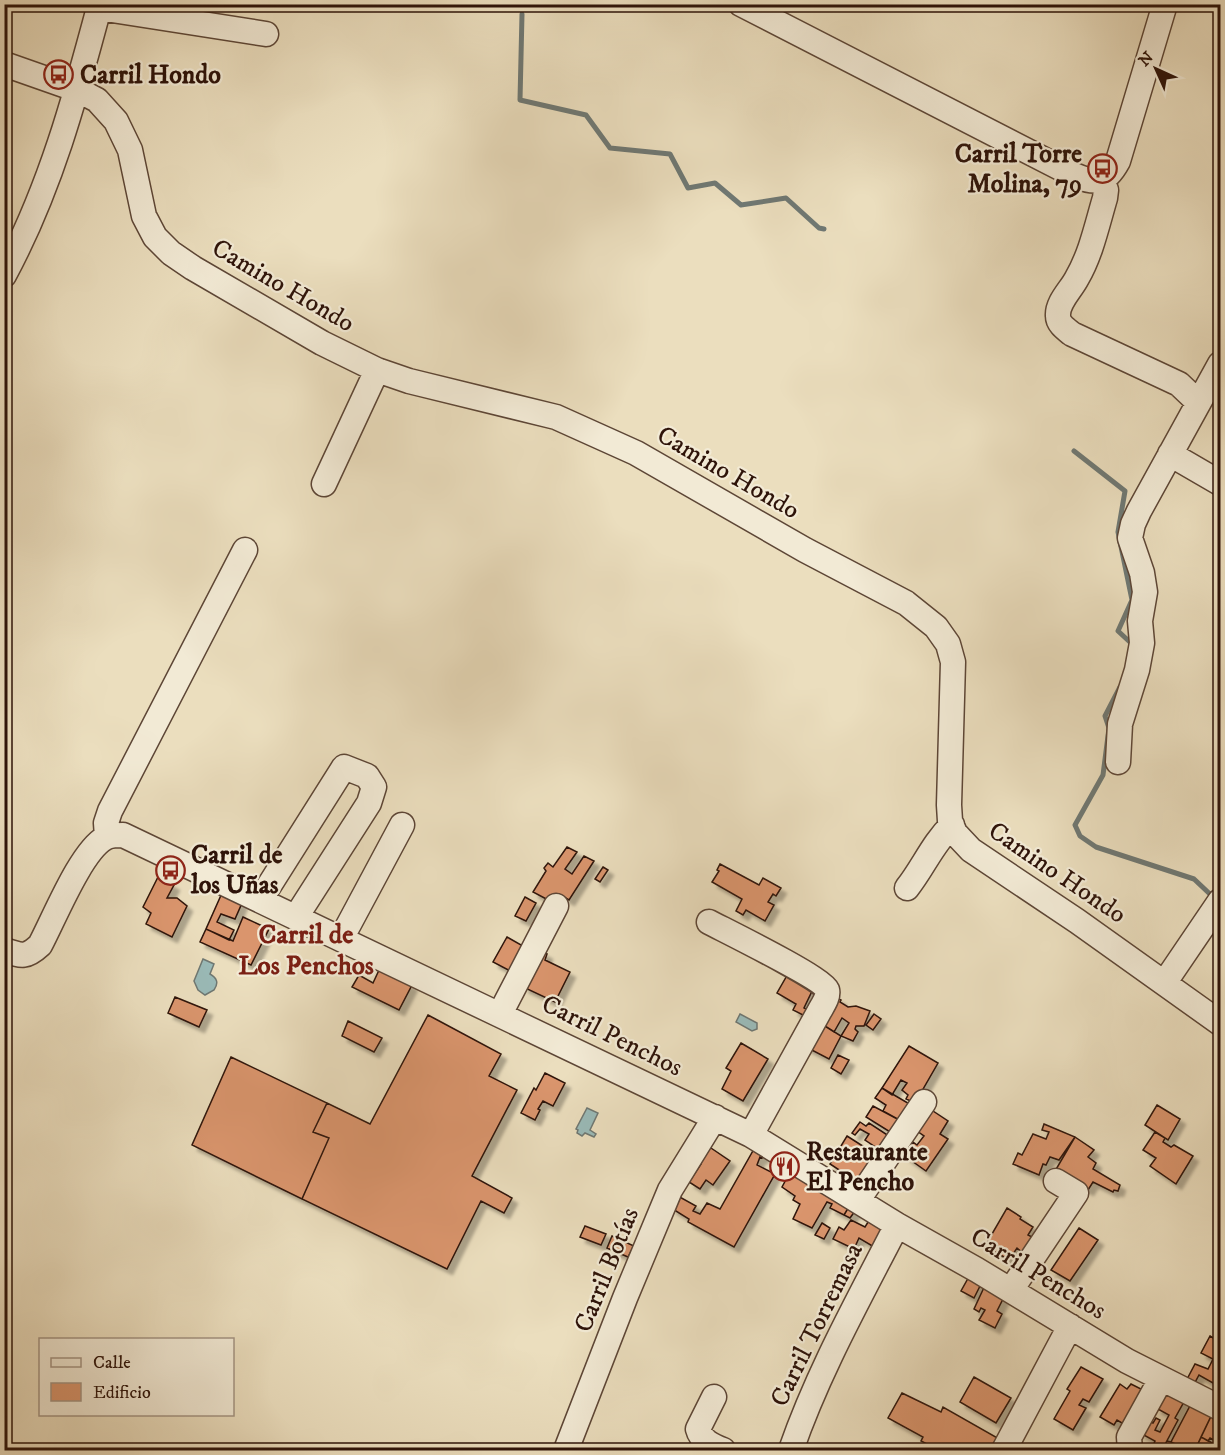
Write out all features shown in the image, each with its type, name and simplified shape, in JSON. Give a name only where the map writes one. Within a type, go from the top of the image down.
[{"type":"street","points":[[741,4],[1074,175],[1093,182],[1102,180],[1110,174],[1118,161],[1165,4]]},
{"type":"street","points":[[4,275],[38,206],[78,90],[100,6],[266,34]]},
{"type":"street","name":"Camino Hondo","points":[[4,64],[78,90],[97,100],[116,121],[129,150],[144,216],[155,237],[171,253],[220,284],[322,343],[377,370],[431,387],[548,415],[618,444],[805,550],[906,603],[925,617],[936,627],[948,644],[952,662],[949,805],[952,825],[961,841],[977,855],[1077,921],[1221,1023]]},
{"type":"street","points":[[1102,180],[1106,190],[1105,198],[1090,251],[1077,279],[1059,308],[1057,317],[1059,322],[1072,334],[1179,384],[1198,402]]},
{"type":"street","points":[[1118,762],[1120,724],[1137,670],[1142,643],[1140,621],[1144,592],[1142,573],[1132,548],[1131,532],[1170,454],[1221,364]]},
{"type":"street","points":[[324,484],[377,370]]},
{"type":"street","points":[[1170,454],[1221,483]]},
{"type":"street","points":[[4,950],[21,956],[31,953],[40,945],[82,863],[95,846],[107,837],[106,823],[110,811],[244,550]]},
{"type":"street","points":[[260,900],[345,767],[367,776],[374,787],[369,802],[296,917]]},
{"type":"street","points":[[341,939],[402,825]]},
{"type":"street","points":[[907,888],[921,870],[937,840],[952,825]]},
{"type":"street","name":"Carril Penchos","points":[[107,837],[123,836],[751,1135],[897,1225],[1161,1379],[1221,1408]]},
{"type":"street","points":[[1165,982],[1221,901]]},
{"type":"street","points":[[500,1014],[556,906]]},
{"type":"street","points":[[709,921],[789,964],[827,990],[819,1012],[751,1135]]},
{"type":"street","points":[[858,1200],[924,1102]]},
{"type":"street","name":"Carril Botías","points":[[566,1450],[670,1190],[715,1118]]},
{"type":"street","points":[[1011,1290],[1076,1193],[1056,1181]]},
{"type":"street","name":"Carril Torremasa","points":[[791,1450],[807,1406],[831,1355],[897,1225]]},
{"type":"street","points":[[1004,1450],[1070,1326]]},
{"type":"street","points":[[1130,1450],[1129,1437],[1161,1379]]},
{"type":"street","points":[[714,1397],[698,1430],[699,1435],[705,1441],[723,1450]]},
{"type":"water","points":[[203,959],[214,964],[210,974],[217,983],[214,990],[205,995],[198,990],[194,981]]},
{"type":"water","points":[[740,1014],[757,1023],[757,1029],[752,1031],[736,1022]]},
{"type":"water","points":[[587,1108],[598,1113],[590,1130],[596,1134],[594,1137],[585,1133],[582,1136],[577,1133],[576,1129]]},
{"type":"building","points":[[567,847],[577,852],[565,869],[572,874],[584,856],[594,861],[569,900],[559,894],[552,902],[533,892],[546,871],[544,868],[548,863],[553,867]]},
{"type":"building","points":[[720,864],[759,885],[763,878],[781,888],[768,902],[774,905],[765,921],[746,910],[743,915],[736,911],[742,899],[712,882],[719,871],[717,870]]},
{"type":"building","points":[[603,867],[608,870],[600,882],[595,879]]},
{"type":"building","points":[[158,877],[174,885],[167,898],[177,898],[187,906],[172,937],[146,924],[151,913],[143,907]]},
{"type":"building","points":[[222,893],[242,903],[235,919],[221,914],[217,922],[234,930],[229,940],[206,929]]},
{"type":"building","points":[[525,897],[536,903],[526,921],[515,916]]},
{"type":"building","points":[[243,917],[269,929],[251,965],[200,942],[206,929],[233,941]]},
{"type":"building","points":[[507,937],[523,946],[516,974],[493,962]]},
{"type":"building","points":[[541,951],[547,954],[545,960],[570,972],[555,1002],[523,987]]},
{"type":"building","points":[[380,968],[412,985],[399,1010],[352,987],[359,975],[373,983]]},
{"type":"building","points":[[789,972],[814,987],[804,1008],[810,1011],[807,1017],[793,1010],[796,1004],[777,993]]},
{"type":"building","points":[[831,995],[848,1007],[856,1006],[870,1011],[864,1026],[856,1026],[855,1029],[858,1032],[853,1041],[841,1036],[849,1023],[842,1018],[834,1032],[817,1021]]},
{"type":"building","points":[[175,997],[207,1010],[199,1027],[168,1013]]},
{"type":"building","points":[[874,1014],[881,1019],[873,1030],[866,1025]]},
{"type":"building","points":[[428,1015],[501,1054],[489,1076],[517,1090],[472,1176],[512,1198],[504,1213],[481,1201],[447,1269],[302,1199],[329,1138],[313,1132],[327,1103],[370,1124]]},
{"type":"building","points":[[348,1021],[382,1038],[374,1052],[342,1036]]},
{"type":"building","points":[[817,1021],[841,1036],[829,1059],[804,1046]]},
{"type":"building","points":[[741,1043],[768,1059],[743,1101],[722,1089],[731,1071],[726,1068]]},
{"type":"building","points":[[909,1046],[938,1063],[915,1103],[906,1099],[908,1095],[902,1090],[907,1083],[901,1080],[892,1095],[882,1088]]},
{"type":"building","points":[[838,1055],[849,1060],[841,1074],[831,1068]]},
{"type":"building","points":[[231,1057],[327,1103],[313,1132],[329,1138],[302,1199],[192,1145]]},
{"type":"building","points":[[545,1073],[565,1083],[553,1106],[543,1101],[535,1120],[521,1113]]},
{"type":"building","points":[[882,1088],[913,1106],[903,1122],[883,1111],[886,1105],[875,1098]]},
{"type":"building","points":[[1157,1105],[1180,1119],[1168,1140],[1145,1125]]},
{"type":"building","points":[[873,1106],[903,1122],[895,1135],[866,1117]]},
{"type":"building","points":[[930,1109],[948,1121],[940,1134],[948,1139],[926,1171],[905,1156],[913,1142],[917,1145],[924,1136],[917,1131]]},
{"type":"building","points":[[860,1122],[866,1126],[869,1123],[892,1138],[883,1152],[865,1140],[869,1134],[860,1129],[855,1135],[852,1133]]},
{"type":"building","points":[[1044,1124],[1075,1137],[1059,1160],[1050,1157],[1046,1165],[1043,1164],[1039,1175],[1013,1164],[1018,1153],[1022,1155],[1033,1134],[1046,1139],[1049,1132],[1042,1130]]},
{"type":"building","points":[[1155,1132],[1165,1138],[1163,1142],[1171,1147],[1174,1145],[1193,1156],[1176,1184],[1150,1166],[1156,1158],[1143,1150]]},
{"type":"building","points":[[847,1136],[880,1157],[862,1185],[830,1164]]},
{"type":"building","points":[[1075,1137],[1094,1150],[1088,1157],[1096,1163],[1093,1169],[1120,1185],[1118,1191],[1113,1192],[1093,1182],[1088,1190],[1055,1171]]},
{"type":"building","points":[[708,1146],[730,1161],[713,1185],[706,1180],[700,1189],[689,1182],[701,1164],[698,1162]]},
{"type":"building","points":[[754,1149],[764,1154],[757,1165],[775,1174],[734,1247],[688,1222],[689,1219],[671,1208],[678,1196],[696,1206],[693,1211],[700,1214],[707,1203],[720,1209]]},
{"type":"building","points":[[794,1165],[853,1200],[844,1215],[830,1208],[832,1204],[827,1202],[812,1228],[793,1219],[800,1204],[793,1200],[795,1196],[782,1187]]},
{"type":"building","points":[[850,1205],[886,1225],[874,1247],[859,1238],[854,1249],[833,1239],[839,1227],[844,1230],[851,1220],[865,1227],[870,1219],[855,1211],[850,1218],[844,1215]]},
{"type":"building","points":[[1007,1208],[1033,1227],[1028,1235],[1032,1237],[1023,1253],[1017,1248],[1009,1260],[985,1246]]},
{"type":"building","points":[[822,1223],[830,1228],[824,1239],[815,1235]]},
{"type":"building","points":[[585,1226],[606,1234],[601,1245],[580,1237]]},
{"type":"building","points":[[1079,1228],[1098,1240],[1070,1281],[1051,1270]]},
{"type":"building","points":[[612,1236],[634,1246],[628,1257],[607,1248]]},
{"type":"building","points":[[971,1273],[983,1280],[974,1298],[961,1291]]},
{"type":"building","points":[[987,1281],[1006,1293],[997,1311],[1002,1314],[995,1328],[979,1320],[985,1310],[981,1308],[979,1312],[974,1309]]},
{"type":"building","points":[[1210,1336],[1220,1342],[1216,1353],[1220,1355],[1220,1387],[1199,1375],[1193,1386],[1185,1383],[1195,1364],[1208,1369],[1213,1359],[1201,1353]]},
{"type":"building","points":[[1081,1367],[1103,1379],[1089,1402],[1083,1399],[1079,1405],[1086,1408],[1073,1430],[1054,1419],[1070,1391],[1067,1389]]},
{"type":"building","points":[[974,1377],[1011,1398],[996,1423],[960,1402]]},
{"type":"building","points":[[1120,1384],[1127,1389],[1131,1384],[1147,1392],[1127,1426],[1117,1420],[1114,1425],[1100,1417]]},
{"type":"building","points":[[1165,1391],[1185,1400],[1175,1418],[1178,1420],[1162,1450],[1151,1450],[1155,1441],[1140,1433],[1146,1420],[1153,1423],[1156,1418],[1160,1420],[1155,1430],[1160,1432],[1169,1415],[1156,1408]]},
{"type":"building","points":[[902,1393],[941,1412],[943,1407],[1001,1440],[996,1450],[934,1450],[935,1448],[921,1441],[923,1437],[888,1418]]},
{"type":"building","points":[[1192,1402],[1213,1412],[1195,1450],[1188,1450],[1171,1442]]},
{"type":"building","points":[[1213,1412],[1220,1416],[1220,1443],[1201,1437]]},
{"type":"building","points":[[1201,1437],[1220,1447],[1219,1450],[1195,1450]]},
{"type":"building","points":[[1167,1441],[1171,1442],[1188,1450],[1162,1450]]},
{"type":"waterway","points":[[522,14],[520,100],[586,115],[610,148],[670,154],[688,188],[715,183],[741,205],[786,198],[819,228],[824,229]]},
{"type":"waterway","points":[[1074,451],[1125,491],[1118,532],[1132,600],[1118,631],[1132,644],[1131,646]]},
{"type":"waterway","points":[[1120,687],[1105,716],[1109,728],[1103,775],[1075,825],[1080,836],[1096,847],[1194,879],[1212,896]]},
{"type":"place","name":"Carril Hondo","points":[[59,75]]},
{"type":"place","name":"Carril Torre Molina, 79","points":[[1103,169]]},
{"type":"place","name":"Carril de los Uñas","points":[[170,870]]},
{"type":"place","name":"Restaurante El Pencho","points":[[785,1167]]},
{"type":"district","name":"Carril de Los Penchos","points":[[306,950]]}]
